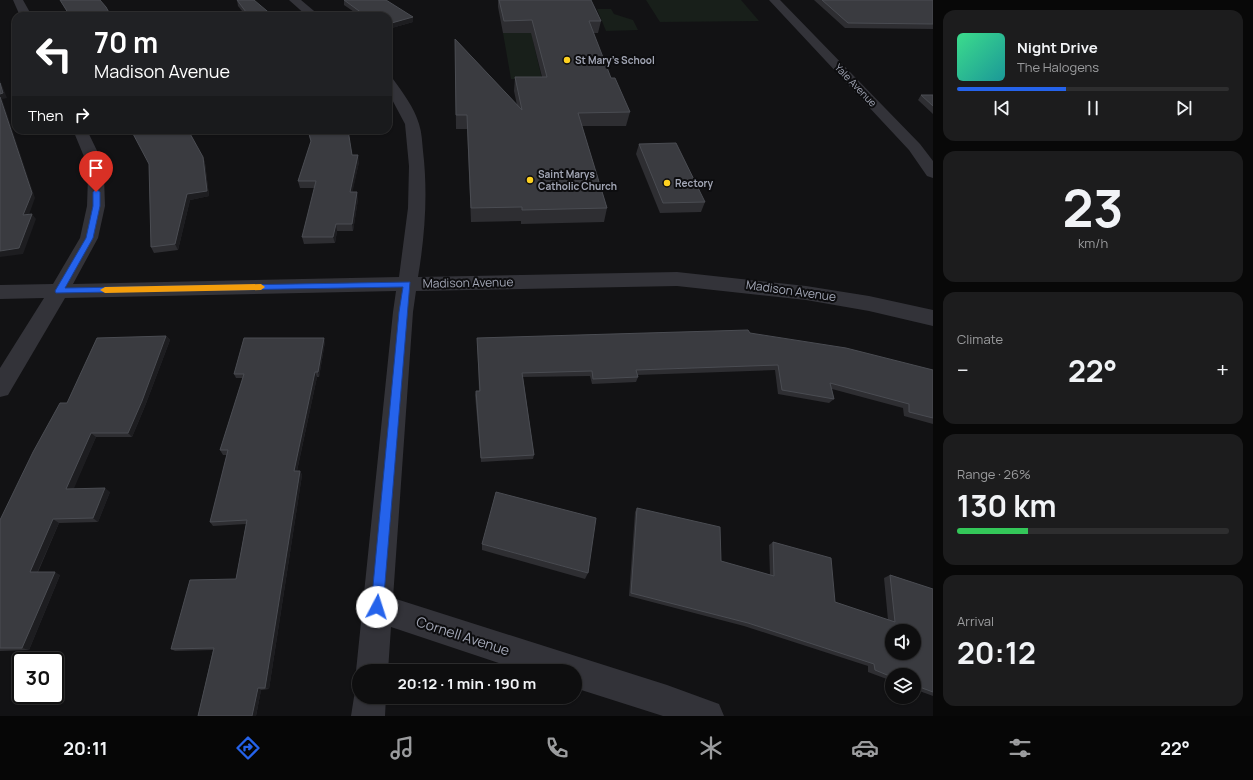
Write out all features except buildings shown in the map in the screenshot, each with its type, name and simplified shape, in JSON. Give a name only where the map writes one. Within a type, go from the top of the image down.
[{"type":"street","points":[[18,0],[24,12]]},
{"type":"street","points":[[294,0],[309,12]]},
{"type":"street","name":"Yale Avenue","points":[[774,0],[915,147],[933,173]]},
{"type":"street","points":[[373,664],[403,312],[407,284],[412,266],[418,204],[417,159],[412,123],[392,88]]},
{"type":"street","points":[[0,388],[59,291],[89,238],[96,206],[96,177],[93,159],[82,134]]},
{"type":"street","name":"Madison Avenue","points":[[0,292],[677,279],[740,283],[797,290],[878,305],[933,318]]},
{"type":"street","name":"Cornell Avenue","points":[[377,607],[452,633],[552,664]]},
{"type":"street","name":"Cornell Avenue","points":[[582,674],[667,701],[707,716]]},
{"type":"street","points":[[368,716],[369,704]]},
{"type":"shaded area","points":[[646,0],[741,0],[759,21],[660,22]]},
{"type":"shaded area","points":[[597,9],[611,9],[614,14],[633,20],[638,30],[606,31]]},
{"type":"shaded area","points":[[503,33],[535,33],[533,41],[542,79],[511,79]]},
{"type":"slow traffic","points":[[105,290],[261,287]]},
{"type":"place","name":"St Mary's School","points":[[567,60]]},
{"type":"place","name":"Saint Marys Catholic Church","points":[[530,180]]},
{"type":"place","name":"Rectory","points":[[667,183]]},
{"type":"route","points":[[96,192],[96,206],[89,238],[59,291],[407,284],[403,312],[377,607]]}]
